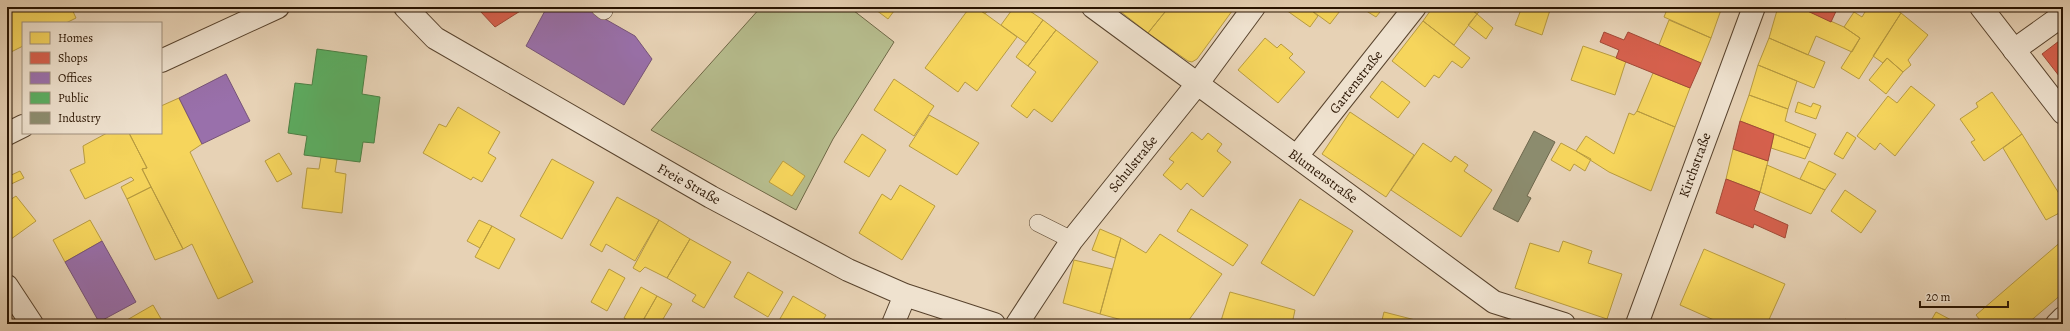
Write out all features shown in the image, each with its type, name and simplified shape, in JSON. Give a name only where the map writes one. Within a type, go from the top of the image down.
[{"type":"street","points":[[162,61],[278,7]]},
{"type":"street","name":"Freie Straße","points":[[405,7],[435,38],[711,197],[848,270],[905,295],[994,324]]},
{"type":"street","name":"Blumenstraße","points":[[1093,7],[1494,302],[1564,324]]},
{"type":"street","name":"Schulstraße","points":[[1017,324],[1072,240],[1198,83],[1254,7]]},
{"type":"street","name":"Gartenstraße","points":[[1297,156],[1415,7]]},
{"type":"street","name":"Kirchstraße","points":[[1637,324],[1754,7]]},
{"type":"street","points":[[1981,7],[2063,114]]},
{"type":"street","points":[[2014,50],[2063,15]]},
{"type":"street","points":[[7,134],[22,126]]},
{"type":"street","points":[[7,286],[32,324]]},
{"type":"street","points":[[893,324],[905,295]]},
{"type":"street","points":[[2057,324],[2063,318]]},
{"type":"lane","points":[[1038,223],[1072,240]]},
{"type":"green space","points":[[761,7],[849,7],[894,42],[833,139],[796,210],[651,130]]},
{"type":"building: Homes","points":[[7,7],[71,7],[76,18],[68,22],[22,22],[22,46],[7,54]]},
{"type":"building: Homes","points":[[872,7],[897,7],[888,19]]},
{"type":"building: Homes","points":[[970,7],[976,7],[1017,37],[977,91],[965,82],[958,92],[925,68]]},
{"type":"building: Homes","points":[[976,7],[990,7],[985,14]]},
{"type":"building: Homes","points":[[1014,7],[1024,7],[1043,20],[1026,43],[1001,25]]},
{"type":"building: Homes","points":[[1169,7],[1148,33],[1116,8]]},
{"type":"building: Homes","points":[[1169,7],[1235,7],[1197,59],[1192,62],[1188,61],[1148,33]]},
{"type":"building: Homes","points":[[1288,7],[1307,7],[1318,16],[1310,27],[1286,10]]},
{"type":"building: Homes","points":[[1307,7],[1343,7],[1330,24]]},
{"type":"building: Homes","points":[[1360,7],[1384,7],[1376,17]]},
{"type":"building: Homes","points":[[1433,7],[1468,7],[1477,14],[1454,45],[1423,21]]},
{"type":"building: Homes","points":[[1468,7],[1483,7],[1477,14]]},
{"type":"building: Homes","points":[[1522,7],[1551,7],[1542,35],[1515,25]]},
{"type":"building: Homes","points":[[1668,7],[1722,7],[1711,38],[1664,17]]},
{"type":"building: Homes","points":[[1778,7],[1799,7],[1844,27],[1860,38],[1852,52],[1816,36],[1808,55],[1769,38]]},
{"type":"building: Homes","points":[[1868,7],[1892,7],[1901,13],[1859,79],[1841,68],[1860,38],[1844,27],[1854,12],[1862,17]]},
{"type":"building: Homes","points":[[1901,13],[1928,35],[1908,60],[1911,65],[1903,72],[1887,58],[1883,63],[1873,56]]},
{"type":"building: Homes","points":[[1477,14],[1493,28],[1486,39],[1468,25]]},
{"type":"building: Homes","points":[[1043,20],[1056,30],[1028,66],[1016,57]]},
{"type":"building: Homes","points":[[1669,20],[1711,38],[1701,63],[1659,45]]},
{"type":"building: Homes","points":[[1423,21],[1470,58],[1462,68],[1452,61],[1439,78],[1434,75],[1425,87],[1392,61]]},
{"type":"building: Homes","points":[[1056,30],[1098,62],[1052,122],[1034,109],[1027,118],[1011,106],[1036,72],[1028,66]]},
{"type":"building: Homes","points":[[1265,38],[1277,48],[1281,44],[1293,54],[1289,58],[1305,72],[1278,103],[1238,70]]},
{"type":"building: Homes","points":[[1769,38],[1825,62],[1814,88],[1758,65]]},
{"type":"building: Homes","points":[[1583,46],[1626,61],[1615,95],[1571,80]]},
{"type":"building: Homes","points":[[1887,58],[1903,72],[1886,94],[1869,80]]},
{"type":"building: Homes","points":[[1758,65],[1797,81],[1788,109],[1749,95]]},
{"type":"building: Homes","points":[[1653,73],[1690,88],[1675,127],[1637,111]]},
{"type":"building: Homes","points":[[894,79],[934,106],[914,136],[874,110]]},
{"type":"building: Homes","points":[[1382,81],[1410,102],[1398,118],[1370,97]]},
{"type":"building: Homes","points":[[1911,86],[1935,105],[1895,156],[1880,143],[1875,150],[1857,136],[1888,96],[1897,103]]},
{"type":"building: Homes","points":[[1992,92],[2022,134],[1984,161],[1971,142],[1975,140],[1960,119],[1978,107],[1976,103]]},
{"type":"building: Homes","points":[[1749,95],[1788,109],[1785,121],[1816,134],[1810,148],[1740,121]]},
{"type":"building: Homes","points":[[179,98],[202,144],[190,152],[253,282],[218,299],[192,244],[183,249],[142,169],[147,168],[130,134],[162,134],[162,106]]},
{"type":"building: Homes","points":[[1798,102],[1811,107],[1813,103],[1821,106],[1816,119],[1795,112]]},
{"type":"building: Homes","points":[[458,107],[500,132],[488,153],[496,158],[482,182],[473,177],[471,180],[423,153],[439,124],[446,127]]},
{"type":"building: Homes","points":[[1637,111],[1675,127],[1651,191],[1609,172],[1576,151],[1586,136],[1614,154],[1629,113],[1634,115]]},
{"type":"building: Homes","points":[[1350,112],[1414,155],[1386,197],[1322,154]]},
{"type":"building: Homes","points":[[929,115],[979,143],[957,175],[909,146]]},
{"type":"building: Homes","points":[[1192,132],[1202,140],[1208,133],[1222,144],[1217,151],[1231,162],[1203,197],[1187,183],[1181,190],[1163,175],[1174,162],[1169,159]]},
{"type":"building: Homes","points":[[1847,132],[1856,138],[1843,159],[1834,154]]},
{"type":"building: Homes","points":[[105,134],[130,134],[147,168],[142,169],[151,187],[127,199],[121,187],[134,180],[131,177],[85,199],[70,170],[85,163],[83,146]]},
{"type":"building: Homes","points":[[862,134],[886,150],[869,177],[844,162]]},
{"type":"building: Homes","points":[[1774,134],[1810,148],[1805,159],[1771,148]]},
{"type":"building: Homes","points":[[2022,134],[2063,200],[2063,211],[2046,220],[2003,148]]},
{"type":"building: Homes","points":[[1423,143],[1451,162],[1455,156],[1468,165],[1464,171],[1492,190],[1461,237],[1391,190]]},
{"type":"building: Homes","points":[[1561,143],[1591,159],[1585,171],[1574,164],[1570,171],[1551,160]]},
{"type":"building: Homes","points":[[1733,149],[1768,161],[1760,192],[1726,179]]},
{"type":"building: Homes","points":[[279,153],[292,174],[277,182],[265,161]]},
{"type":"building: Homes","points":[[321,157],[337,159],[335,172],[346,174],[342,213],[302,208],[307,168],[319,169]]},
{"type":"building: Homes","points":[[552,159],[594,182],[562,239],[520,216]]},
{"type":"building: Homes","points":[[783,161],[805,176],[792,196],[769,182]]},
{"type":"building: Homes","points":[[1809,161],[1836,174],[1825,190],[1800,179]]},
{"type":"building: Homes","points":[[1767,165],[1825,190],[1811,214],[1760,192]]},
{"type":"building: Homes","points":[[20,171],[24,178],[7,186],[7,177]]},
{"type":"building: Homes","points":[[900,185],[935,206],[902,260],[859,233],[882,194],[891,200]]},
{"type":"building: Homes","points":[[151,187],[183,249],[155,260],[127,199]]},
{"type":"building: Homes","points":[[1845,190],[1876,211],[1861,233],[1831,211]]},
{"type":"building: Homes","points":[[16,196],[36,221],[7,242],[7,202]]},
{"type":"building: Homes","points":[[617,197],[659,220],[635,261],[606,244],[602,252],[590,245]]},
{"type":"building: Homes","points":[[1300,199],[1353,231],[1314,296],[1261,263]]},
{"type":"building: Homes","points":[[1191,209],[1248,245],[1233,266],[1177,231]]},
{"type":"building: Homes","points":[[90,220],[102,241],[65,262],[53,240]]},
{"type":"building: Homes","points":[[479,220],[492,226],[480,248],[467,241]]},
{"type":"building: Homes","points":[[659,220],[690,239],[667,278],[645,267],[640,272],[633,268]]},
{"type":"building: Homes","points":[[492,226],[515,239],[499,269],[475,257]]},
{"type":"building: Homes","points":[[1100,229],[1121,238],[1115,258],[1092,250]]},
{"type":"building: Homes","points":[[1160,234],[1222,274],[1186,324],[1137,324],[1100,314],[1121,238],[1146,253]]},
{"type":"building: Homes","points":[[690,239],[731,262],[704,308],[692,301],[696,295],[667,278]]},
{"type":"building: Homes","points":[[2063,240],[2063,293],[2027,324],[1983,324],[1976,315]]},
{"type":"building: Homes","points":[[1563,241],[1592,251],[1588,263],[1622,274],[1607,319],[1515,288],[1530,243],[1559,252]]},
{"type":"building: Homes","points":[[1704,249],[1785,284],[1767,324],[1723,324],[1680,305]]},
{"type":"building: Homes","points":[[1074,260],[1112,269],[1100,314],[1063,303]]},
{"type":"building: Homes","points":[[609,269],[625,278],[607,311],[591,302]]},
{"type":"building: Homes","points":[[748,272],[783,292],[768,317],[734,297]]},
{"type":"building: Homes","points":[[641,287],[657,296],[641,324],[635,324],[624,318]]},
{"type":"building: Homes","points":[[1230,292],[1295,310],[1292,324],[1220,324]]},
{"type":"building: Homes","points":[[657,296],[672,304],[660,324],[641,324]]},
{"type":"building: Homes","points":[[793,296],[826,315],[822,322],[825,324],[777,324]]},
{"type":"building: Homes","points":[[153,305],[164,324],[120,324]]},
{"type":"building: Homes","points":[[1384,312],[1431,324],[1381,324]]},
{"type":"building: Homes","points":[[1936,312],[1955,322],[1954,324],[1929,324]]},
{"type":"building: Homes","points":[[1845,319],[1855,324],[1842,324]]},
{"type":"building: Shops","points":[[474,7],[525,8],[495,27],[480,11]]},
{"type":"building: Shops","points":[[1799,7],[1838,7],[1831,22]]},
{"type":"building: Shops","points":[[1604,32],[1624,40],[1628,32],[1701,63],[1690,88],[1616,58],[1619,50],[1600,42]]},
{"type":"building: Shops","points":[[2063,38],[2063,81],[2042,54]]},
{"type":"building: Shops","points":[[1740,121],[1774,134],[1768,161],[1733,149]]},
{"type":"building: Shops","points":[[1726,179],[1760,192],[1754,210],[1788,225],[1785,238],[1754,224],[1753,228],[1716,213]]},
{"type":"building: Offices","points":[[547,7],[584,7],[635,36],[652,59],[624,105],[526,46]]},
{"type":"building: Offices","points":[[226,74],[250,121],[202,144],[179,98]]},
{"type":"building: Offices","points":[[102,241],[136,302],[99,322],[65,262]]},
{"type":"building: Public","points":[[317,49],[367,56],[362,94],[380,97],[374,143],[363,142],[360,162],[304,155],[307,136],[288,133],[295,83],[312,85]]},
{"type":"building: Industry","points":[[1534,131],[1555,142],[1527,196],[1531,198],[1518,222],[1493,209]]}]
